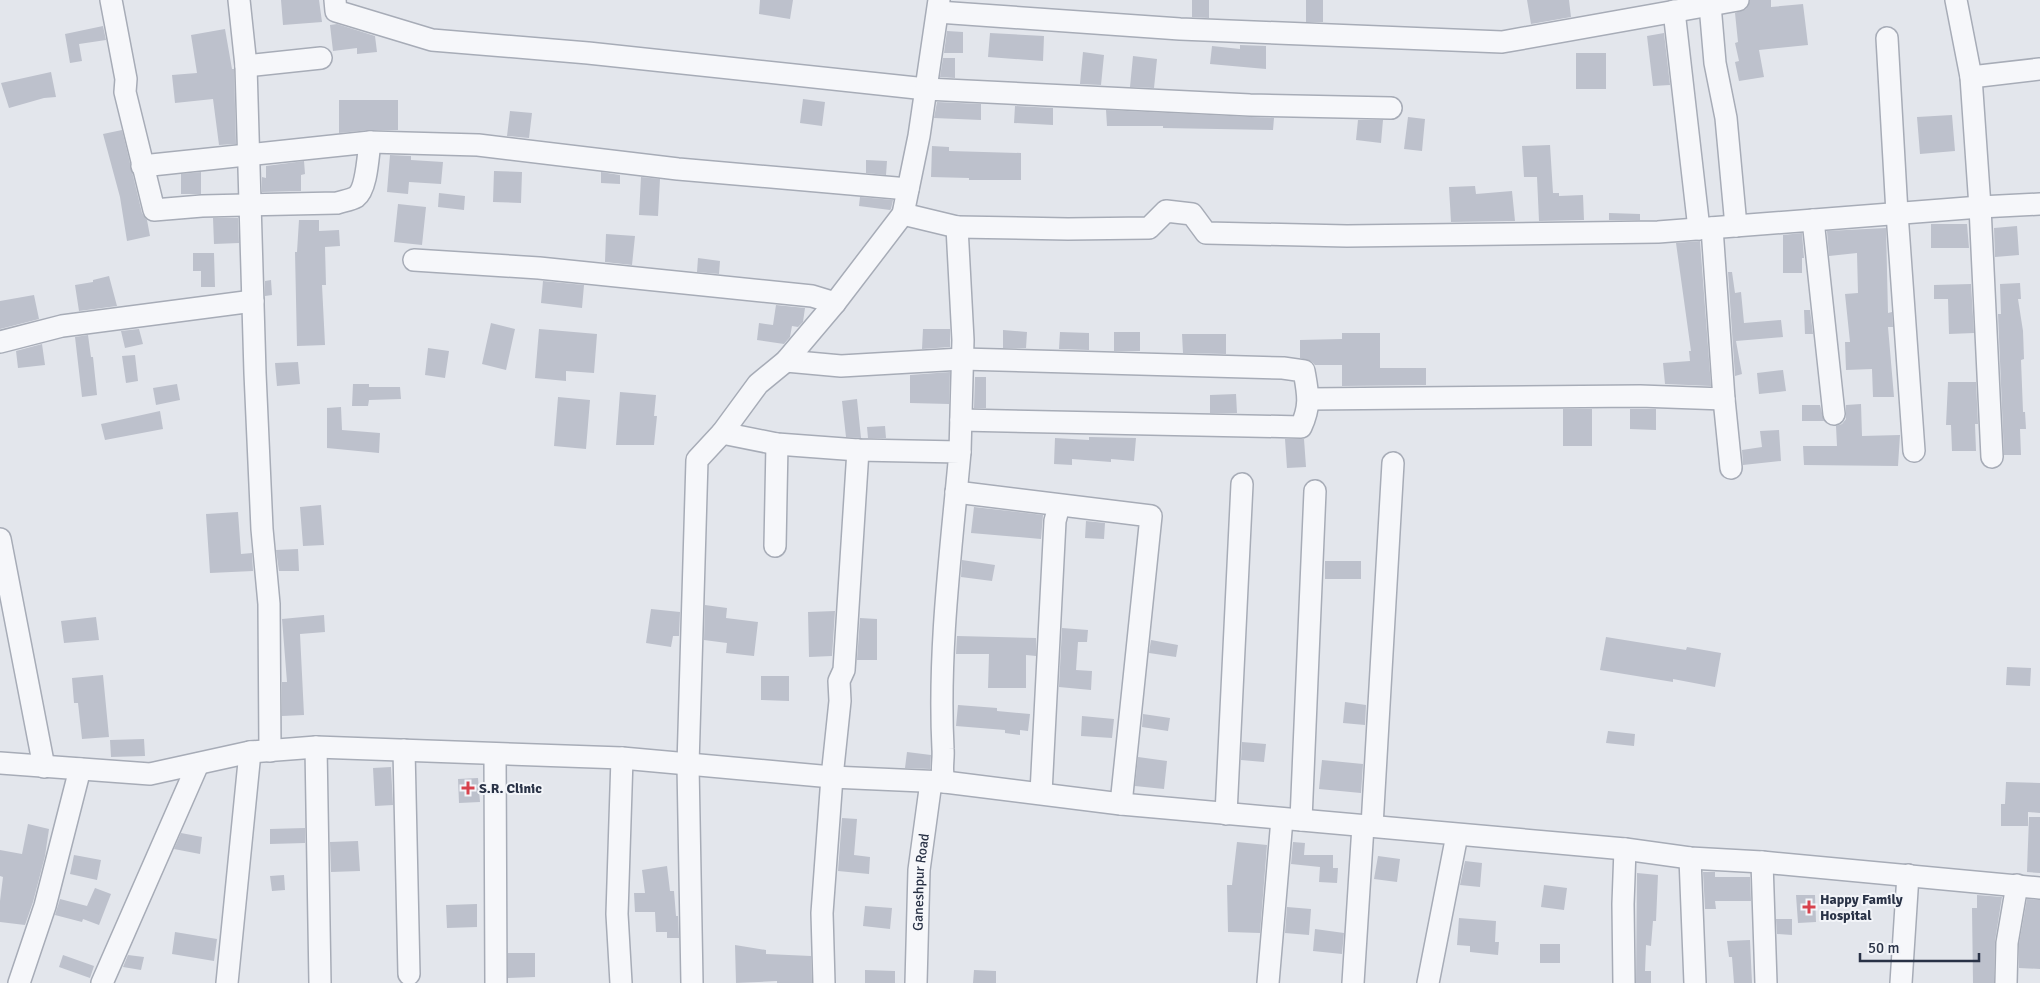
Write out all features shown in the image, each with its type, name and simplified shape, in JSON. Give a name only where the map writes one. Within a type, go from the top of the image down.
[{"type":"street","points":[[111,0],[126,79],[125,92],[154,210],[250,204],[337,203],[355,198],[360,193],[364,182],[370,142]]},
{"type":"street","points":[[227,983],[260,752],[269,604],[262,529],[248,171],[250,155],[246,66],[239,0]]},
{"type":"street","points":[[334,0],[336,11],[432,40],[588,53],[926,90],[1240,104],[1390,108]]},
{"type":"street","points":[[692,983],[688,765],[697,460],[722,433],[758,384],[786,361],[835,303],[903,214],[926,90],[939,6],[1180,29],[1502,42],[1738,0]]},
{"type":"street","points":[[1956,0],[1971,77],[1980,206],[1992,457]]},
{"type":"street","points":[[1710,5],[1715,63],[1722,88],[1726,118],[1736,226]]},
{"type":"street","points":[[1674,11],[1706,228],[1731,468]]},
{"type":"street","points":[[1887,38],[1914,451]]},
{"type":"street","points":[[246,66],[321,58]]},
{"type":"street","points":[[1971,77],[2040,70]]},
{"type":"street","points":[[142,166],[370,142],[478,145],[678,169],[908,189]]},
{"type":"street","points":[[903,214],[957,227],[1068,229],[1149,228],[1166,211],[1192,214],[1206,233],[1347,236],[1658,232],[1980,206],[2040,204]]},
{"type":"street","points":[[1813,220],[1834,414]]},
{"type":"street","name":"Ganeshpur Road","points":[[916,983],[918,870],[944,758],[942,722],[944,631],[960,452],[961,420],[962,360],[957,227]]},
{"type":"street","points":[[414,260],[539,268],[812,296],[835,303]]},
{"type":"street","points":[[0,342],[62,326],[253,301]]},
{"type":"street","points":[[786,361],[841,366],[962,360],[1283,368],[1304,371],[1310,399],[1308,413],[1302,427],[961,420]]},
{"type":"street","points":[[1310,399],[1640,396],[1724,399]]},
{"type":"street","points":[[722,433],[777,444],[858,450],[960,452]]},
{"type":"street","points":[[776,546],[777,444]]},
{"type":"street","points":[[824,983],[822,913],[832,777],[840,701],[839,681],[844,670],[858,450]]},
{"type":"street","points":[[1353,983],[1368,826],[1393,463]]},
{"type":"street","points":[[1226,814],[1242,484]]},
{"type":"street","points":[[1268,983],[1292,819],[1315,491]]},
{"type":"street","points":[[956,492],[1151,516],[1121,804]]},
{"type":"street","points":[[1041,793],[1055,521],[1059,506]]},
{"type":"street","points":[[0,539],[44,767]]},
{"type":"street","points":[[316,747],[320,983]]},
{"type":"street","points":[[0,763],[150,774],[260,752],[316,747],[622,758],[832,777],[938,782],[1121,804],[1625,849],[1690,858],[1762,862],[2040,888]]},
{"type":"street","points":[[404,750],[409,974]]},
{"type":"street","points":[[495,754],[496,983]]},
{"type":"street","points":[[621,983],[618,914],[622,758]]},
{"type":"street","points":[[102,983],[198,764]]},
{"type":"street","points":[[19,983],[45,906],[80,769]]},
{"type":"street","points":[[1428,983],[1457,834]]},
{"type":"street","points":[[1624,983],[1623,904],[1625,849]]},
{"type":"street","points":[[1690,858],[1695,983]]},
{"type":"street","points":[[1762,862],[1766,983]]},
{"type":"street","points":[[1901,983],[1908,875]]},
{"type":"street","points":[[2006,983],[2007,943],[2017,886]]},
{"type":"building","points":[[281,0],[319,0],[322,22],[283,25]]},
{"type":"building","points":[[760,0],[793,0],[790,19],[759,14]]},
{"type":"building","points":[[1192,0],[1209,0],[1209,18],[1192,17]]},
{"type":"building","points":[[1306,0],[1323,0],[1323,22],[1306,22]]},
{"type":"building","points":[[1527,0],[1569,0],[1571,17],[1531,24]]},
{"type":"building","points":[[1750,0],[1771,0],[1771,7],[1803,4],[1808,45],[1759,50],[1764,77],[1739,81],[1735,62],[1739,61],[1735,43],[1738,42],[1735,13],[1746,9]]},
{"type":"building","points":[[337,24],[375,36],[377,52],[357,54],[357,48],[333,51],[330,25]]},
{"type":"building","points":[[103,26],[106,40],[79,44],[82,61],[70,63],[65,34]]},
{"type":"building","points":[[225,29],[232,69],[234,69],[236,144],[219,145],[213,99],[175,103],[172,75],[197,73],[191,35]]},
{"type":"building","points":[[947,31],[963,32],[963,53],[944,53]]},
{"type":"building","points":[[990,33],[1044,36],[1043,61],[988,57]]},
{"type":"building","points":[[1664,33],[1670,85],[1653,86],[1647,36]]},
{"type":"building","points":[[1240,45],[1266,46],[1266,69],[1210,64],[1212,46],[1240,49]]},
{"type":"building","points":[[1083,52],[1104,55],[1101,85],[1080,84]]},
{"type":"building","points":[[1576,53],[1606,53],[1606,89],[1576,89]]},
{"type":"building","points":[[1133,56],[1157,59],[1154,88],[1130,87]]},
{"type":"building","points":[[943,58],[955,58],[955,78],[940,77]]},
{"type":"building","points":[[51,72],[56,97],[44,98],[9,108],[1,83]]},
{"type":"building","points":[[803,99],[825,102],[822,126],[800,123]]},
{"type":"building","points":[[339,100],[398,100],[398,130],[339,133]]},
{"type":"building","points":[[937,102],[981,104],[981,120],[934,118]]},
{"type":"building","points":[[1015,106],[1053,108],[1053,125],[1014,123]]},
{"type":"building","points":[[1106,110],[1274,118],[1273,130],[1107,126]]},
{"type":"building","points":[[510,111],[532,113],[529,138],[507,136]]},
{"type":"building","points":[[1952,115],[1955,151],[1920,154],[1917,117]]},
{"type":"building","points":[[1408,117],[1425,119],[1422,151],[1404,149]]},
{"type":"building","points":[[1358,120],[1383,120],[1381,143],[1356,140]]},
{"type":"building","points":[[122,130],[142,213],[147,220],[150,236],[127,241],[120,197],[103,134]]},
{"type":"building","points":[[1550,145],[1553,193],[1559,193],[1559,196],[1583,195],[1584,220],[1539,221],[1537,177],[1524,177],[1522,146]]},
{"type":"building","points":[[932,146],[949,147],[949,151],[1021,153],[1021,180],[969,180],[969,178],[931,177]]},
{"type":"building","points":[[390,155],[411,156],[411,160],[443,162],[441,184],[409,182],[408,194],[387,192]]},
{"type":"building","points":[[866,160],[887,161],[886,175],[866,173]]},
{"type":"building","points":[[304,161],[305,174],[301,175],[301,191],[262,192],[262,177],[266,178],[266,166]]},
{"type":"building","points":[[494,171],[522,172],[521,203],[493,202]]},
{"type":"building","points":[[201,172],[201,194],[181,194],[181,174]]},
{"type":"building","points":[[601,172],[620,175],[620,184],[601,183]]},
{"type":"building","points":[[641,177],[660,179],[658,216],[639,215]]},
{"type":"building","points":[[1475,186],[1476,194],[1512,191],[1515,221],[1451,222],[1449,187]]},
{"type":"building","points":[[439,193],[465,196],[464,210],[438,207]]},
{"type":"building","points":[[860,197],[893,200],[891,209],[859,206]]},
{"type":"building","points":[[398,204],[426,207],[422,245],[394,242]]},
{"type":"building","points":[[1609,213],[1640,214],[1640,220],[1609,220]]},
{"type":"building","points":[[213,218],[238,218],[239,243],[214,244]]},
{"type":"building","points":[[299,220],[319,220],[319,231],[339,230],[340,246],[325,247],[326,285],[322,285],[325,345],[297,346],[295,252],[297,252]]},
{"type":"building","points":[[1931,224],[1967,224],[1969,248],[1931,248]]},
{"type":"building","points":[[2017,226],[2019,255],[1995,257],[1994,228]]},
{"type":"building","points":[[1886,228],[1888,313],[1892,312],[1893,327],[1888,327],[1894,397],[1873,397],[1872,369],[1846,370],[1845,342],[1850,342],[1845,294],[1858,293],[1857,253],[1829,256],[1827,231]]},
{"type":"building","points":[[1802,233],[1804,258],[1802,258],[1802,273],[1783,273],[1783,235]]},
{"type":"building","points":[[606,234],[635,236],[632,265],[605,262]]},
{"type":"building","points":[[1700,241],[1711,386],[1665,384],[1663,363],[1690,361],[1689,351],[1691,351],[1676,243]]},
{"type":"building","points":[[193,253],[214,253],[215,287],[201,287],[201,271],[193,271]]},
{"type":"building","points":[[698,258],[720,261],[719,274],[697,272]]},
{"type":"building","points":[[1728,272],[1732,272],[1735,293],[1741,292],[1744,323],[1781,320],[1783,337],[1736,341],[1742,374],[1735,376]]},
{"type":"building","points":[[109,276],[117,306],[79,311],[75,285],[93,282],[93,280]]},
{"type":"building","points":[[271,280],[272,295],[265,296],[265,281]]},
{"type":"building","points":[[543,281],[584,285],[582,308],[541,303]]},
{"type":"building","points":[[2020,283],[2021,299],[2018,299],[2023,331],[2024,359],[2021,360],[2023,412],[2025,412],[2026,429],[2020,429],[2021,455],[2004,455],[1998,314],[2001,314],[2000,284]]},
{"type":"building","points":[[1971,284],[1974,333],[1949,334],[1948,299],[1934,299],[1934,285]]},
{"type":"building","points":[[34,295],[39,319],[0,329],[0,301]]},
{"type":"building","points":[[776,305],[805,308],[803,322],[798,327],[792,326],[790,337],[784,344],[757,340],[759,323],[773,325]]},
{"type":"building","points":[[1804,310],[1810,310],[1813,334],[1805,334]]},
{"type":"building","points":[[491,323],[515,329],[506,370],[482,364]]},
{"type":"building","points":[[139,329],[143,344],[125,348],[121,331]]},
{"type":"building","points":[[539,329],[597,334],[594,373],[566,371],[566,381],[535,378]]},
{"type":"building","points":[[923,329],[950,329],[950,347],[922,349]]},
{"type":"building","points":[[1003,330],[1027,332],[1026,348],[1003,348]]},
{"type":"building","points":[[1060,332],[1089,333],[1089,350],[1059,349]]},
{"type":"building","points":[[1114,332],[1140,332],[1140,351],[1114,351]]},
{"type":"building","points":[[1342,333],[1380,333],[1380,368],[1426,368],[1426,385],[1342,386],[1342,365],[1315,365],[1300,358],[1300,340],[1342,339]]},
{"type":"building","points":[[1182,334],[1226,334],[1226,354],[1183,353]]},
{"type":"building","points":[[88,335],[91,357],[93,357],[97,395],[82,397],[75,337]]},
{"type":"building","points":[[42,344],[45,365],[18,368],[16,351]]},
{"type":"building","points":[[428,348],[449,351],[445,378],[425,375]]},
{"type":"building","points":[[135,355],[138,381],[126,383],[122,356]]},
{"type":"building","points":[[298,362],[300,384],[277,386],[275,363]]},
{"type":"building","points":[[1783,370],[1786,391],[1759,394],[1757,373]]},
{"type":"building","points":[[950,372],[949,404],[910,403],[910,375]]},
{"type":"building","points":[[975,377],[986,377],[986,408],[974,408]]},
{"type":"building","points":[[1948,382],[1976,382],[1978,424],[1975,424],[1976,451],[1952,451],[1951,425],[1946,425]]},
{"type":"building","points":[[177,384],[180,400],[156,405],[153,388]]},
{"type":"building","points":[[353,384],[369,384],[369,387],[400,387],[401,399],[369,400],[368,406],[352,406]]},
{"type":"building","points":[[620,392],[656,395],[654,416],[657,416],[654,445],[616,445]]},
{"type":"building","points":[[1236,394],[1237,413],[1210,413],[1210,395]]},
{"type":"building","points":[[558,397],[590,400],[586,449],[554,446]]},
{"type":"building","points":[[857,399],[861,438],[846,437],[842,401]]},
{"type":"building","points":[[1861,404],[1862,436],[1900,435],[1898,466],[1804,465],[1803,446],[1837,446],[1836,426],[1842,424],[1846,419],[1846,405]]},
{"type":"building","points":[[1802,405],[1820,405],[1824,421],[1802,421]]},
{"type":"building","points":[[341,407],[342,430],[380,433],[379,453],[327,448],[327,408]]},
{"type":"building","points":[[1563,409],[1592,409],[1592,446],[1563,446]]},
{"type":"building","points":[[1630,409],[1656,409],[1656,430],[1630,429]]},
{"type":"building","points":[[160,411],[163,429],[105,440],[101,424]]},
{"type":"building","points":[[885,426],[886,438],[868,438],[867,427]]},
{"type":"building","points":[[1779,430],[1781,461],[1743,465],[1742,450],[1762,447],[1760,431]]},
{"type":"building","points":[[1089,437],[1136,438],[1134,461],[1111,459],[1111,462],[1072,459],[1072,465],[1054,464],[1055,438],[1089,440]]},
{"type":"building","points":[[1285,439],[1304,439],[1306,467],[1287,468]]},
{"type":"building","points":[[321,505],[324,545],[303,546],[300,507]]},
{"type":"building","points":[[974,507],[1043,515],[1041,539],[971,533]]},
{"type":"building","points":[[238,512],[241,554],[252,553],[253,571],[210,573],[206,514]]},
{"type":"building","points":[[1086,521],[1105,523],[1104,539],[1085,538]]},
{"type":"building","points":[[298,549],[299,571],[279,571],[276,550]]},
{"type":"building","points":[[962,560],[995,565],[992,581],[961,577]]},
{"type":"building","points":[[1325,561],[1361,561],[1361,579],[1325,579]]},
{"type":"building","points":[[705,605],[727,608],[726,618],[758,622],[754,656],[726,653],[727,643],[704,640]]},
{"type":"building","points":[[651,609],[680,612],[679,636],[673,636],[671,647],[646,643]]},
{"type":"building","points":[[835,611],[832,656],[809,657],[808,612]]},
{"type":"building","points":[[324,615],[325,632],[300,634],[304,715],[282,716],[282,682],[287,682],[282,619]]},
{"type":"building","points":[[96,617],[99,640],[64,643],[61,621]]},
{"type":"building","points":[[860,618],[877,619],[877,660],[857,660]]},
{"type":"building","points":[[1062,628],[1088,630],[1087,642],[1078,642],[1076,670],[1092,671],[1091,690],[1059,687]]},
{"type":"building","points":[[957,636],[1036,638],[1036,656],[1026,655],[1026,688],[988,688],[989,654],[956,654]]},
{"type":"building","points":[[1606,637],[1686,650],[1687,647],[1721,653],[1715,687],[1673,679],[1673,682],[1600,670]]},
{"type":"building","points":[[1151,640],[1178,645],[1176,657],[1149,653]]},
{"type":"building","points":[[2007,667],[2031,668],[2030,686],[2006,685]]},
{"type":"building","points":[[103,675],[109,737],[82,739],[78,703],[74,703],[72,678]]},
{"type":"building","points":[[761,676],[789,676],[789,701],[761,700]]},
{"type":"building","points":[[1345,702],[1366,705],[1365,725],[1343,723]]},
{"type":"building","points":[[958,705],[997,708],[997,711],[1030,714],[1028,731],[1020,730],[1020,735],[1005,733],[1005,730],[956,726]]},
{"type":"building","points":[[1143,714],[1170,718],[1168,731],[1142,727]]},
{"type":"building","points":[[1082,716],[1114,719],[1112,738],[1081,736]]},
{"type":"building","points":[[1608,731],[1635,734],[1634,746],[1606,743]]},
{"type":"building","points":[[144,739],[145,756],[111,757],[110,740]]},
{"type":"building","points":[[1242,742],[1266,744],[1264,762],[1241,760]]},
{"type":"building","points":[[907,752],[931,755],[930,769],[905,768]]},
{"type":"building","points":[[1138,757],[1167,761],[1164,789],[1135,786]]},
{"type":"building","points":[[1322,760],[1363,764],[1361,793],[1319,789]]},
{"type":"building","points":[[391,767],[393,805],[375,806],[373,768]]},
{"type":"building","points":[[478,778],[480,802],[459,803],[458,779]]},
{"type":"building","points":[[2006,782],[2040,783],[2040,813],[2028,812],[2028,826],[2001,826],[2001,804],[2005,804]]},
{"type":"building","points":[[2029,817],[2040,817],[2040,873],[2027,872]]},
{"type":"building","points":[[842,818],[857,819],[854,855],[870,857],[869,874],[838,871]]},
{"type":"building","points":[[28,824],[49,829],[45,856],[33,902],[25,925],[0,922],[3,877],[0,876],[0,850],[22,854]]},
{"type":"building","points":[[305,828],[305,843],[270,844],[270,829]]},
{"type":"building","points":[[181,833],[202,837],[200,854],[174,849]]},
{"type":"building","points":[[358,841],[360,871],[331,872],[330,842]]},
{"type":"building","points":[[1237,842],[1267,845],[1260,933],[1228,932],[1227,885],[1232,885]]},
{"type":"building","points":[[1293,842],[1305,843],[1304,855],[1333,855],[1333,868],[1338,868],[1337,883],[1319,882],[1320,867],[1291,864]]},
{"type":"building","points":[[74,855],[101,860],[97,880],[70,874]]},
{"type":"building","points":[[1378,856],[1400,859],[1397,882],[1374,879]]},
{"type":"building","points":[[1465,861],[1482,863],[1480,887],[1460,885]]},
{"type":"building","points":[[667,866],[670,891],[674,891],[679,938],[667,938],[667,932],[656,932],[655,912],[635,912],[634,893],[645,893],[642,870]]},
{"type":"building","points":[[1703,872],[1715,872],[1715,877],[1750,877],[1751,901],[1715,901],[1716,909],[1705,909]]},
{"type":"building","points":[[1637,873],[1658,875],[1656,921],[1653,921],[1651,946],[1646,945],[1645,971],[1651,971],[1651,983],[1636,983]]},
{"type":"building","points":[[284,875],[285,890],[272,891],[270,876]]},
{"type":"building","points":[[1544,885],[1567,888],[1564,910],[1541,907]]},
{"type":"building","points":[[95,888],[111,894],[99,925],[83,919],[82,922],[55,915],[60,899],[87,906]]},
{"type":"building","points":[[1796,895],[1815,895],[1816,922],[1798,923]]},
{"type":"building","points":[[1977,895],[2002,897],[1995,941],[1994,983],[1973,983],[1972,908],[1977,908]]},
{"type":"building","points":[[2027,899],[2040,900],[2040,969],[2019,968],[2019,944]]},
{"type":"building","points":[[477,904],[477,927],[447,928],[446,905]]},
{"type":"building","points":[[865,906],[892,908],[890,929],[863,926]]},
{"type":"building","points":[[1287,907],[1311,909],[1309,935],[1285,933]]},
{"type":"building","points":[[1459,918],[1496,921],[1495,942],[1499,942],[1498,955],[1470,952],[1470,946],[1457,945]]},
{"type":"building","points":[[1776,919],[1792,919],[1792,935],[1777,934]]},
{"type":"building","points":[[1315,929],[1344,933],[1342,954],[1313,951]]},
{"type":"building","points":[[175,932],[217,939],[214,961],[172,954]]},
{"type":"building","points":[[1750,940],[1752,983],[1734,983],[1732,957],[1729,957],[1727,941]]},
{"type":"building","points":[[1540,944],[1560,944],[1560,963],[1540,963]]},
{"type":"building","points":[[735,945],[766,950],[766,954],[811,956],[812,983],[777,983],[777,981],[736,983]]},
{"type":"building","points":[[508,953],[535,953],[535,977],[508,978]]},
{"type":"building","points":[[63,955],[94,966],[90,978],[59,967]]},
{"type":"building","points":[[128,955],[144,957],[141,970],[123,967]]},
{"type":"building","points":[[865,970],[895,971],[895,983],[865,983]]},
{"type":"building","points":[[974,970],[996,971],[996,983],[973,983]]},
{"type":"place","name":"S.R. Clinic","points":[[468,788]]},
{"type":"place","name":"Happy Family Hospital","points":[[1809,907]]}]
